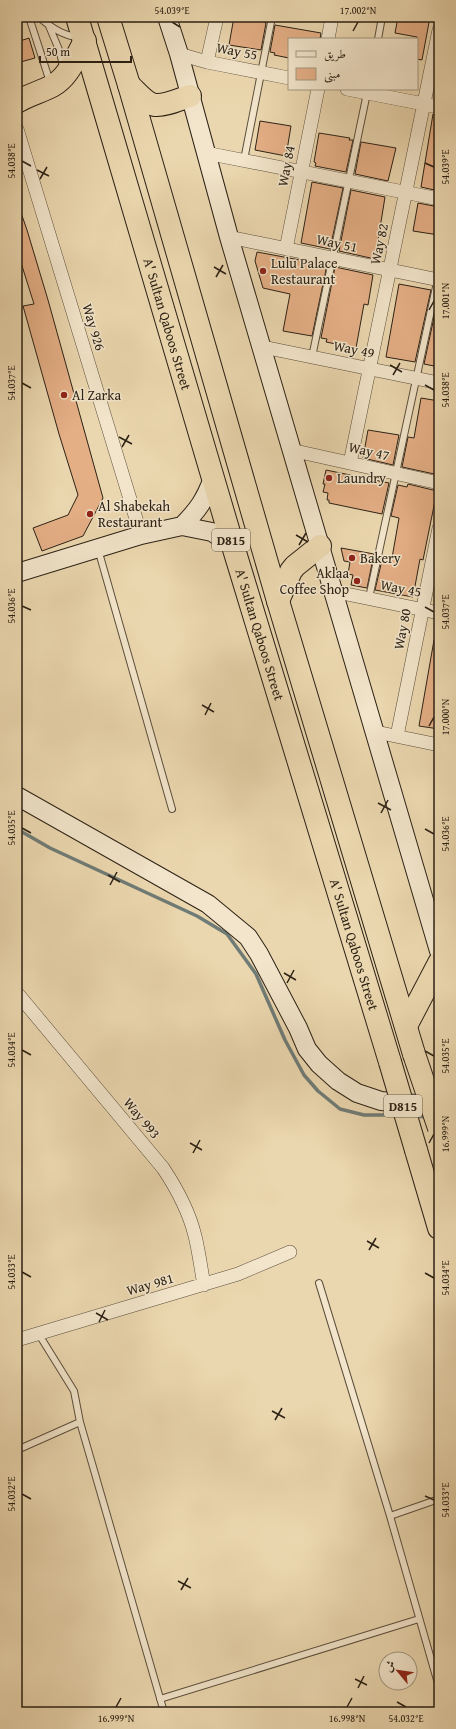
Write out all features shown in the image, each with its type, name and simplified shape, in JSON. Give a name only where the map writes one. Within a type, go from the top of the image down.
[{"type":"highway","name":"A' Sultan Qaboos Street","points":[[77,17],[85,39],[233,546],[439,1228]]},
{"type":"highway","name":"A' Sultan Qaboos Street","points":[[108,17],[130,85],[278,601],[414,1054],[439,1128]]},
{"type":"highway","points":[[17,102],[57,83],[69,70],[85,39]]},
{"type":"highway","points":[[130,85],[146,100],[155,105],[190,96]]},
{"type":"highway","points":[[278,601],[290,571],[320,546]]},
{"type":"highway","points":[[406,1026],[439,963]]},
{"type":"street","points":[[167,17],[179,54],[229,237],[263,347],[353,663],[376,732],[436,931],[439,951]]},
{"type":"street","points":[[207,62],[216,17]]},
{"type":"street","points":[[328,38],[332,17]]},
{"type":"street","name":"Way 82","points":[[350,463],[439,30]]},
{"type":"street","name":"Way 55","points":[[179,54],[207,62],[288,78]]},
{"type":"street","name":"Way 84","points":[[286,249],[318,90]]},
{"type":"street","points":[[357,90],[439,107]]},
{"type":"street","name":"Way 926","points":[[17,129],[141,535]]},
{"type":"street","points":[[206,153],[439,199]]},
{"type":"street","name":"Way 51","points":[[229,237],[390,270],[438,278]]},
{"type":"street","name":"Way 49","points":[[263,347],[439,383]]},
{"type":"street","name":"Way 47","points":[[292,450],[439,483]]},
{"type":"street","points":[[182,526],[198,510],[206,496],[213,478]]},
{"type":"street","points":[[17,573],[141,535],[182,526],[212,532],[233,546]]},
{"type":"street","name":"Way 80","points":[[397,736],[439,528]]},
{"type":"street","name":"Way 45","points":[[332,591],[439,612]]},
{"type":"street","points":[[376,732],[439,745]]},
{"type":"street","points":[[17,796],[208,904],[230,921],[248,937],[259,954],[298,1028],[307,1049],[319,1064],[338,1081],[357,1092],[381,1101],[439,1106]]},
{"type":"street","name":"Way 993","points":[[17,993],[163,1168],[177,1189],[186,1208],[195,1236],[204,1285]]},
{"type":"street","name":"Way 981","points":[[17,1340],[204,1285],[238,1274],[290,1252]]},
{"type":"lane","points":[[29,17],[57,83]]},
{"type":"lane","points":[[39,17],[49,26],[72,37],[85,39]]},
{"type":"lane","points":[[244,160],[272,17]]},
{"type":"lane","points":[[378,38],[382,17]]},
{"type":"lane","points":[[49,26],[56,38],[63,66],[57,83]]},
{"type":"lane","points":[[312,357],[367,91]]},
{"type":"lane","points":[[370,598],[438,278]]},
{"type":"lane","points":[[98,548],[172,810]]},
{"type":"lane","points":[[320,1283],[390,1516],[439,1687]]},
{"type":"lane","points":[[38,1334],[74,1391],[80,1422],[164,1712]]},
{"type":"lane","points":[[17,1450],[80,1422]]},
{"type":"lane","points":[[390,1516],[439,1499]]},
{"type":"lane","points":[[160,1699],[419,1619]]},
{"type":"building","points":[[234,17],[265,20],[266,23],[261,50],[229,45]]},
{"type":"building","points":[[398,17],[430,17],[422,60],[418,59],[417,37],[395,33]]},
{"type":"building","points":[[275,25],[321,33],[320,38],[288,38],[288,58],[274,55],[275,53],[270,52]]},
{"type":"building","points":[[29,38],[35,58],[17,63],[17,42]]},
{"type":"building","points":[[433,114],[439,115],[439,191],[421,187]]},
{"type":"building","points":[[260,121],[291,126],[286,156],[255,150]]},
{"type":"building","points":[[319,133],[350,138],[349,140],[353,140],[346,172],[315,166],[316,163],[314,162]]},
{"type":"building","points":[[361,142],[396,148],[388,181],[355,174]]},
{"type":"building","points":[[312,182],[343,188],[330,249],[301,243]]},
{"type":"building","points":[[351,190],[385,197],[375,259],[339,251]]},
{"type":"building","points":[[418,203],[439,207],[439,235],[413,231]]},
{"type":"building","points":[[17,207],[19,207],[27,230],[48,300],[103,498],[83,536],[42,551],[33,528],[68,515],[78,495],[23,306],[34,304],[17,250]]},
{"type":"building","points":[[257,252],[327,265],[312,336],[283,331],[290,294],[263,288],[255,261]]},
{"type":"building","points":[[335,267],[373,275],[368,305],[364,304],[356,348],[326,342],[327,339],[321,338]]},
{"type":"building","points":[[399,284],[431,290],[415,362],[386,357]]},
{"type":"building","points":[[439,294],[439,367],[424,364]]},
{"type":"building","points":[[421,398],[439,401],[439,475],[402,467],[408,437],[414,438]]},
{"type":"building","points":[[368,430],[399,435],[393,465],[363,458]]},
{"type":"building","points":[[326,470],[389,483],[382,514],[329,503],[329,500],[327,500],[328,493],[323,492]]},
{"type":"building","points":[[408,484],[437,491],[423,560],[420,559],[413,597],[375,590],[383,556],[392,558],[399,518],[391,516],[398,485],[407,487]]},
{"type":"building","points":[[341,548],[374,554],[367,588],[351,585],[353,575],[348,574],[350,562],[344,561]]},
{"type":"building","points":[[434,640],[439,640],[439,729],[419,726]]},
{"type":"waterway","points":[[17,829],[50,848],[197,916],[227,934],[256,974],[285,1040],[304,1075],[318,1091],[340,1109],[364,1115],[398,1115]]},
{"type":"waterway","points":[[414,1116],[428,1117]]},
{"type":"place","name":"Lulu Palace Restaurant","points":[[263,271]]},
{"type":"place","name":"Al Zarka","points":[[64,395]]},
{"type":"place","name":"Laundry","points":[[329,478]]},
{"type":"place","name":"Al Shabekah Restaurant","points":[[90,514]]},
{"type":"place","name":"Bakery","points":[[352,558]]},
{"type":"place","name":"Aklaa Coffee Shop","points":[[357,581]]}]
